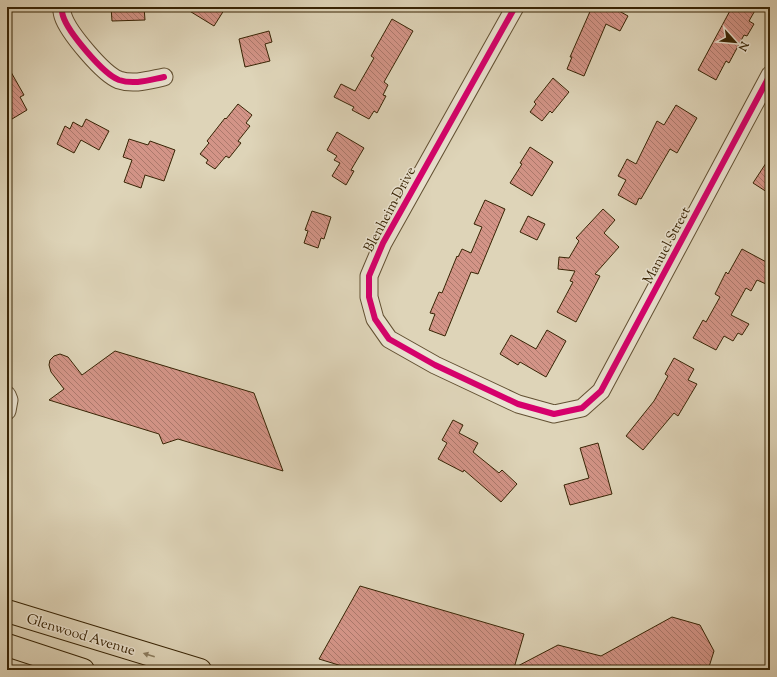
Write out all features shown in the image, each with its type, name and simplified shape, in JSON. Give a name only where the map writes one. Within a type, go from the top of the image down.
[{"type":"main road","name":"Glenwood Avenue","points":[[7,611],[200,670]]},
{"type":"main road","points":[[7,646],[83,670]]},
{"type":"street","points":[[61,7],[63,16],[81,45],[97,64],[118,80],[139,83],[164,76]]},
{"type":"street","name":"Blenheim Drive","points":[[515,7],[383,243],[369,276],[369,297],[375,319],[389,339],[435,365],[518,404],[554,414],[568,411]]},
{"type":"street","name":"Manuel Street","points":[[568,411],[582,408],[601,391],[765,98],[770,75]]},
{"type":"street","points":[[7,395],[9,400],[7,411]]},
{"type":"building","points":[[111,7],[144,7],[145,20],[112,21]]},
{"type":"building","points":[[183,7],[226,7],[214,26]]},
{"type":"building","points":[[592,7],[612,7],[628,16],[620,31],[606,24],[584,76],[567,69],[572,57],[570,57]]},
{"type":"building","points":[[732,7],[757,7],[749,21],[754,24],[747,36],[744,35],[729,63],[726,61],[716,80],[698,70]]},
{"type":"building","points":[[392,19],[413,31],[384,82],[388,85],[383,95],[386,96],[377,113],[374,111],[369,119],[352,110],[354,107],[334,97],[341,84],[355,91],[374,58],[371,56]]},
{"type":"building","points":[[269,31],[272,42],[265,44],[270,61],[245,67],[239,39]]},
{"type":"building","points":[[7,65],[24,95],[20,97],[27,110],[7,122]]},
{"type":"building","points":[[553,78],[569,92],[552,113],[550,111],[542,121],[530,112],[536,104],[534,102]]},
{"type":"building","points":[[238,104],[252,115],[246,123],[250,126],[238,141],[241,143],[229,158],[226,156],[215,169],[206,163],[208,160],[200,154],[209,143],[207,141]]},
{"type":"building","points":[[676,105],[697,118],[677,153],[670,149],[636,205],[618,195],[626,180],[618,176],[627,159],[636,164],[657,121],[664,125]]},
{"type":"building","points":[[86,119],[109,131],[99,150],[81,140],[74,153],[57,144],[65,126],[70,129],[73,122],[82,127]]},
{"type":"building","points":[[337,132],[364,148],[351,170],[354,171],[346,185],[332,176],[340,163],[334,160],[337,156],[327,150]]},
{"type":"building","points":[[129,139],[148,145],[150,141],[175,150],[164,181],[145,175],[141,188],[124,182],[132,160],[123,157]]},
{"type":"building","points":[[530,147],[553,162],[532,196],[510,183],[522,164],[520,163]]},
{"type":"building","points":[[770,157],[770,194],[753,183]]},
{"type":"building","points":[[485,200],[505,209],[478,274],[471,272],[445,336],[429,330],[435,314],[430,313],[439,292],[442,293],[457,256],[458,257],[462,249],[471,253],[482,227],[474,224]]},
{"type":"building","points":[[603,209],[615,220],[604,233],[619,247],[595,274],[600,276],[576,322],[557,312],[573,282],[570,281],[575,271],[558,269],[559,257],[569,258],[579,241],[576,238]]},
{"type":"building","points":[[312,211],[331,217],[324,239],[321,238],[318,248],[304,243],[308,231],[305,230]]},
{"type":"building","points":[[528,216],[545,224],[537,240],[520,232]]},
{"type":"building","points":[[742,249],[770,264],[770,277],[766,284],[757,280],[751,291],[746,288],[731,315],[749,324],[742,335],[738,333],[733,341],[724,336],[716,350],[693,338],[703,320],[706,322],[720,297],[715,294],[726,272],[728,274]]},
{"type":"building","points":[[547,330],[566,341],[546,377],[520,362],[518,365],[500,354],[511,335],[536,349]]},
{"type":"building","points":[[115,351],[254,393],[283,471],[178,439],[163,444],[159,434],[49,400],[64,389],[51,372],[49,365],[50,360],[54,356],[60,354],[68,357],[82,375]]},
{"type":"building","points":[[674,358],[694,369],[688,380],[697,384],[678,416],[674,413],[643,450],[626,436],[654,401],[668,376],[665,374]]},
{"type":"building","points":[[453,420],[463,425],[459,433],[478,443],[473,452],[499,473],[502,470],[517,484],[501,502],[464,470],[463,472],[438,459],[447,443],[442,440]]},
{"type":"building","points":[[598,443],[612,494],[570,505],[564,485],[589,478],[580,448]]},
{"type":"building","points":[[360,586],[524,634],[514,668],[558,645],[601,656],[672,617],[700,625],[714,651],[708,670],[355,670],[319,659]]},
{"type":"cycle path","points":[[61,7],[66,23],[79,42],[104,70],[112,76],[119,80],[130,82],[142,82],[164,77]]},
{"type":"cycle path","points":[[515,7],[383,243],[369,276],[369,297],[375,319],[389,339],[435,365],[518,404],[554,414],[582,408],[601,391],[770,75]]}]
